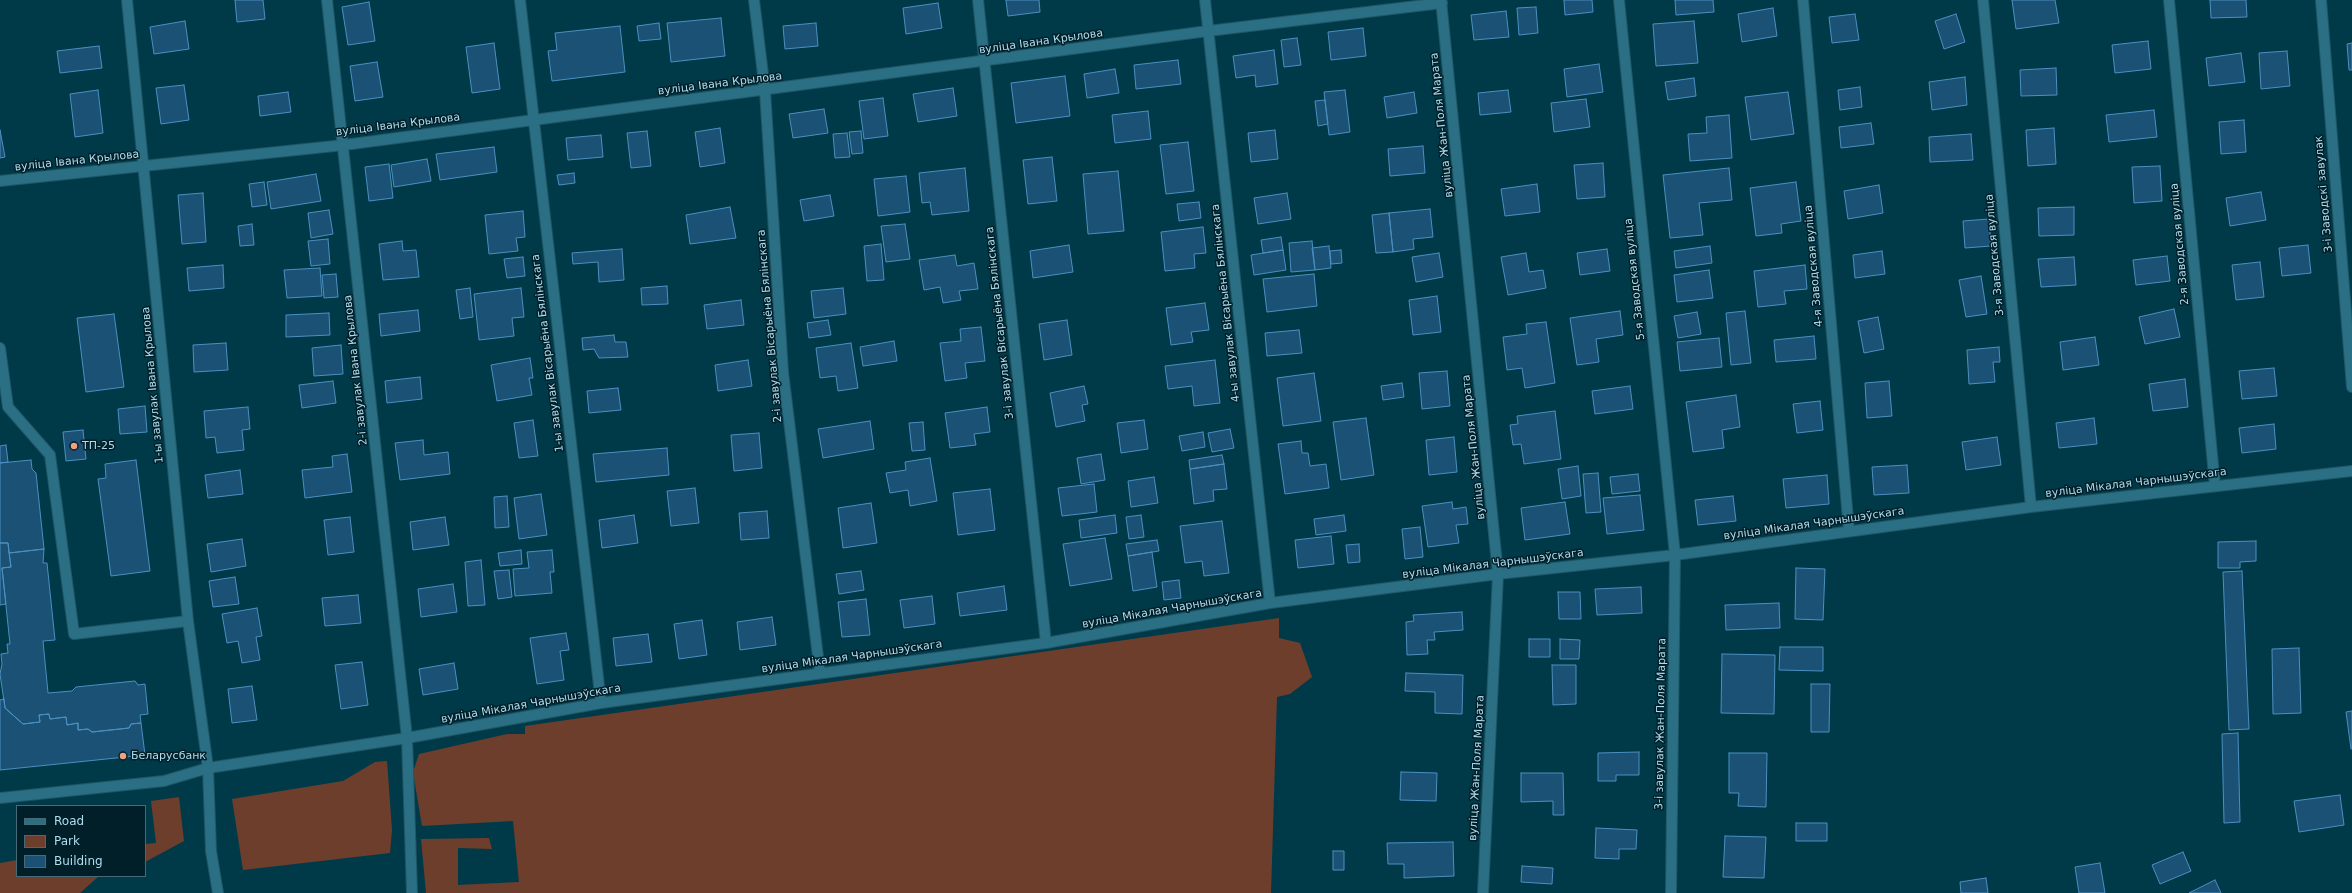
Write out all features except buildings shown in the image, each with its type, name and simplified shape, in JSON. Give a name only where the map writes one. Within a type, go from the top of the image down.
[{"type":"street","name":"1-ы завулак Івана Крылова","points":[[127,0],[188,621],[208,768],[211,851],[218,893]]},
{"type":"street","name":"2-і завулак Івана Крылова","points":[[327,0],[344,145],[406,738],[412,893]]},
{"type":"street","name":"1-ы завулак Вісарыёна Бялінскага","points":[[520,0],[601,703]]},
{"type":"street","name":"2-і завулак Вісарыёна Бялінскага","points":[[754,0],[765,91],[783,372],[820,672]]},
{"type":"street","name":"3-і завулак Вісарыёна Бялінскага","points":[[978,0],[1046,643]]},
{"type":"street","name":"4-ы завулак Вісарыёна Бялінскага","points":[[1205,0],[1270,603]]},
{"type":"street","name":"5-я Заводская вуліца","points":[[1619,0],[1675,555]]},
{"type":"street","name":"4-я Заводская вуліца","points":[[1803,0],[1849,531]]},
{"type":"street","name":"3-я Заводская вуліца","points":[[1983,0],[2031,508]]},
{"type":"street","name":"2-я Заводская вуліца","points":[[2169,0],[2215,486]]},
{"type":"street","name":"3-і Заводскі завулак","points":[[2321,0],[2352,387]]},
{"type":"street","name":"вуліца Івана Крылова","points":[[0,181],[344,145],[765,91],[1442,1]]},
{"type":"street","name":"вуліца Жан-Поля Марата","points":[[1442,1],[1498,574],[1483,893]]},
{"type":"street","points":[[0,348],[8,407],[50,454],[74,634],[188,621]]},
{"type":"street","name":"вуліца Мікалая Чарнышэўскага","points":[[0,798],[164,781],[208,768],[406,738],[601,703],[820,672],[1046,643],[1270,603],[1498,574],[1675,555],[2031,508],[2352,471]]},
{"type":"street","name":"3-і завулак Жан-Поля Марата","points":[[1671,893],[1675,555]]},
{"type":"green space","points":[[1279,618],[1279,638],[1300,643],[1312,677],[1290,694],[1277,697],[1271,893],[426,893],[421,839],[489,838],[492,849],[458,848],[458,885],[519,882],[513,821],[422,826],[413,772],[419,754],[507,734],[525,734],[525,726]]},
{"type":"green space","points":[[387,761],[392,830],[390,853],[243,870],[232,799],[343,781],[375,762]]},
{"type":"green space","points":[[179,797],[184,841],[146,861],[146,844],[156,843],[151,801]]},
{"type":"green space","points":[[16,860],[16,877],[98,877],[80,893],[0,893],[0,863]]},
{"type":"place","name":"ТП-25","points":[[74,446]]},
{"type":"place","name":"Беларусбанк","points":[[123,756]]}]
